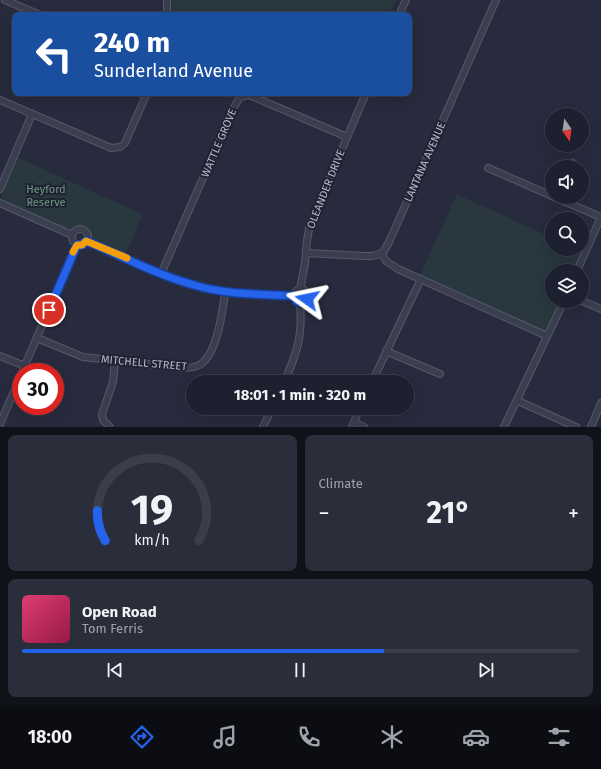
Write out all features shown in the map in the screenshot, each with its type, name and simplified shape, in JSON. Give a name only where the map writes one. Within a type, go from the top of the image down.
[{"type":"street","points":[[5,0],[33,12]]},
{"type":"street","points":[[167,0],[167,12]]},
{"type":"street","points":[[401,12],[406,0]]},
{"type":"street","name":"LANTANA AVENUE","points":[[381,254],[385,250],[390,240],[496,0]]},
{"type":"street","points":[[0,100],[111,148],[120,147],[127,139],[146,96]]},
{"type":"street","name":"WATTLE GROVE","points":[[161,274],[234,107],[240,97],[244,96]]},
{"type":"street","name":"WATTLE GROVE","points":[[251,96],[347,137]]},
{"type":"street","name":"OLEANDER DRIVE","points":[[300,290],[310,224],[365,96]]},
{"type":"street","points":[[0,189],[32,114]]},
{"type":"street","points":[[488,168],[545,192]]},
{"type":"street","points":[[0,203],[72,235]]},
{"type":"street","points":[[572,204],[601,217],[580,264]]},
{"type":"street","points":[[72,235],[78,230],[84,231],[87,236],[86,241],[82,245],[77,245]]},
{"type":"street","points":[[72,235],[73,241],[77,245]]},
{"type":"street","points":[[86,241],[161,274],[194,286],[225,292],[294,296]]},
{"type":"street","points":[[27,363],[77,245]]},
{"type":"street","points":[[306,253],[365,256],[381,254],[391,265],[547,336]]},
{"type":"street","points":[[375,375],[421,279]]},
{"type":"street","points":[[294,296],[296,292],[300,290],[305,291],[308,296],[306,301],[300,303]]},
{"type":"street","name":"MITCHELL STREET","points":[[37,338],[83,357],[183,368],[194,367],[201,364],[207,358],[220,327],[225,292]]},
{"type":"street","points":[[287,375],[298,346],[301,319],[300,303],[296,301],[294,296]]},
{"type":"street","points":[[589,304],[601,309]]},
{"type":"street","points":[[504,427],[518,401],[561,308]]},
{"type":"street","points":[[386,351],[440,374]]},
{"type":"street","points":[[0,356],[13,363]]},
{"type":"street","points":[[110,427],[103,420],[102,414],[112,382],[115,361]]},
{"type":"street","points":[[0,424],[12,396]]},
{"type":"street","points":[[518,401],[576,427]]},
{"type":"street","points":[[591,427],[601,403]]},
{"type":"street","points":[[263,427],[269,415]]},
{"type":"street","points":[[357,415],[353,425],[364,427]]},
{"type":"green space","points":[[169,0],[396,0],[390,12],[170,12]]},
{"type":"green space","name":"Heyford Reserve","points":[[17,157],[142,214],[126,254],[93,240],[83,228],[66,228],[5,202],[1,195]]},
{"type":"green space","points":[[457,194],[545,235],[545,256],[584,256],[580,264],[545,264],[545,308],[561,308],[547,336],[419,278]]},
{"type":"slow traffic","points":[[73,252],[77,245],[82,245],[86,241],[127,258]]},
{"type":"route","points":[[49,310],[77,245],[82,245],[86,241],[165,276],[194,286],[230,292],[294,296],[294,299],[300,303],[303,303],[307,299]]}]
